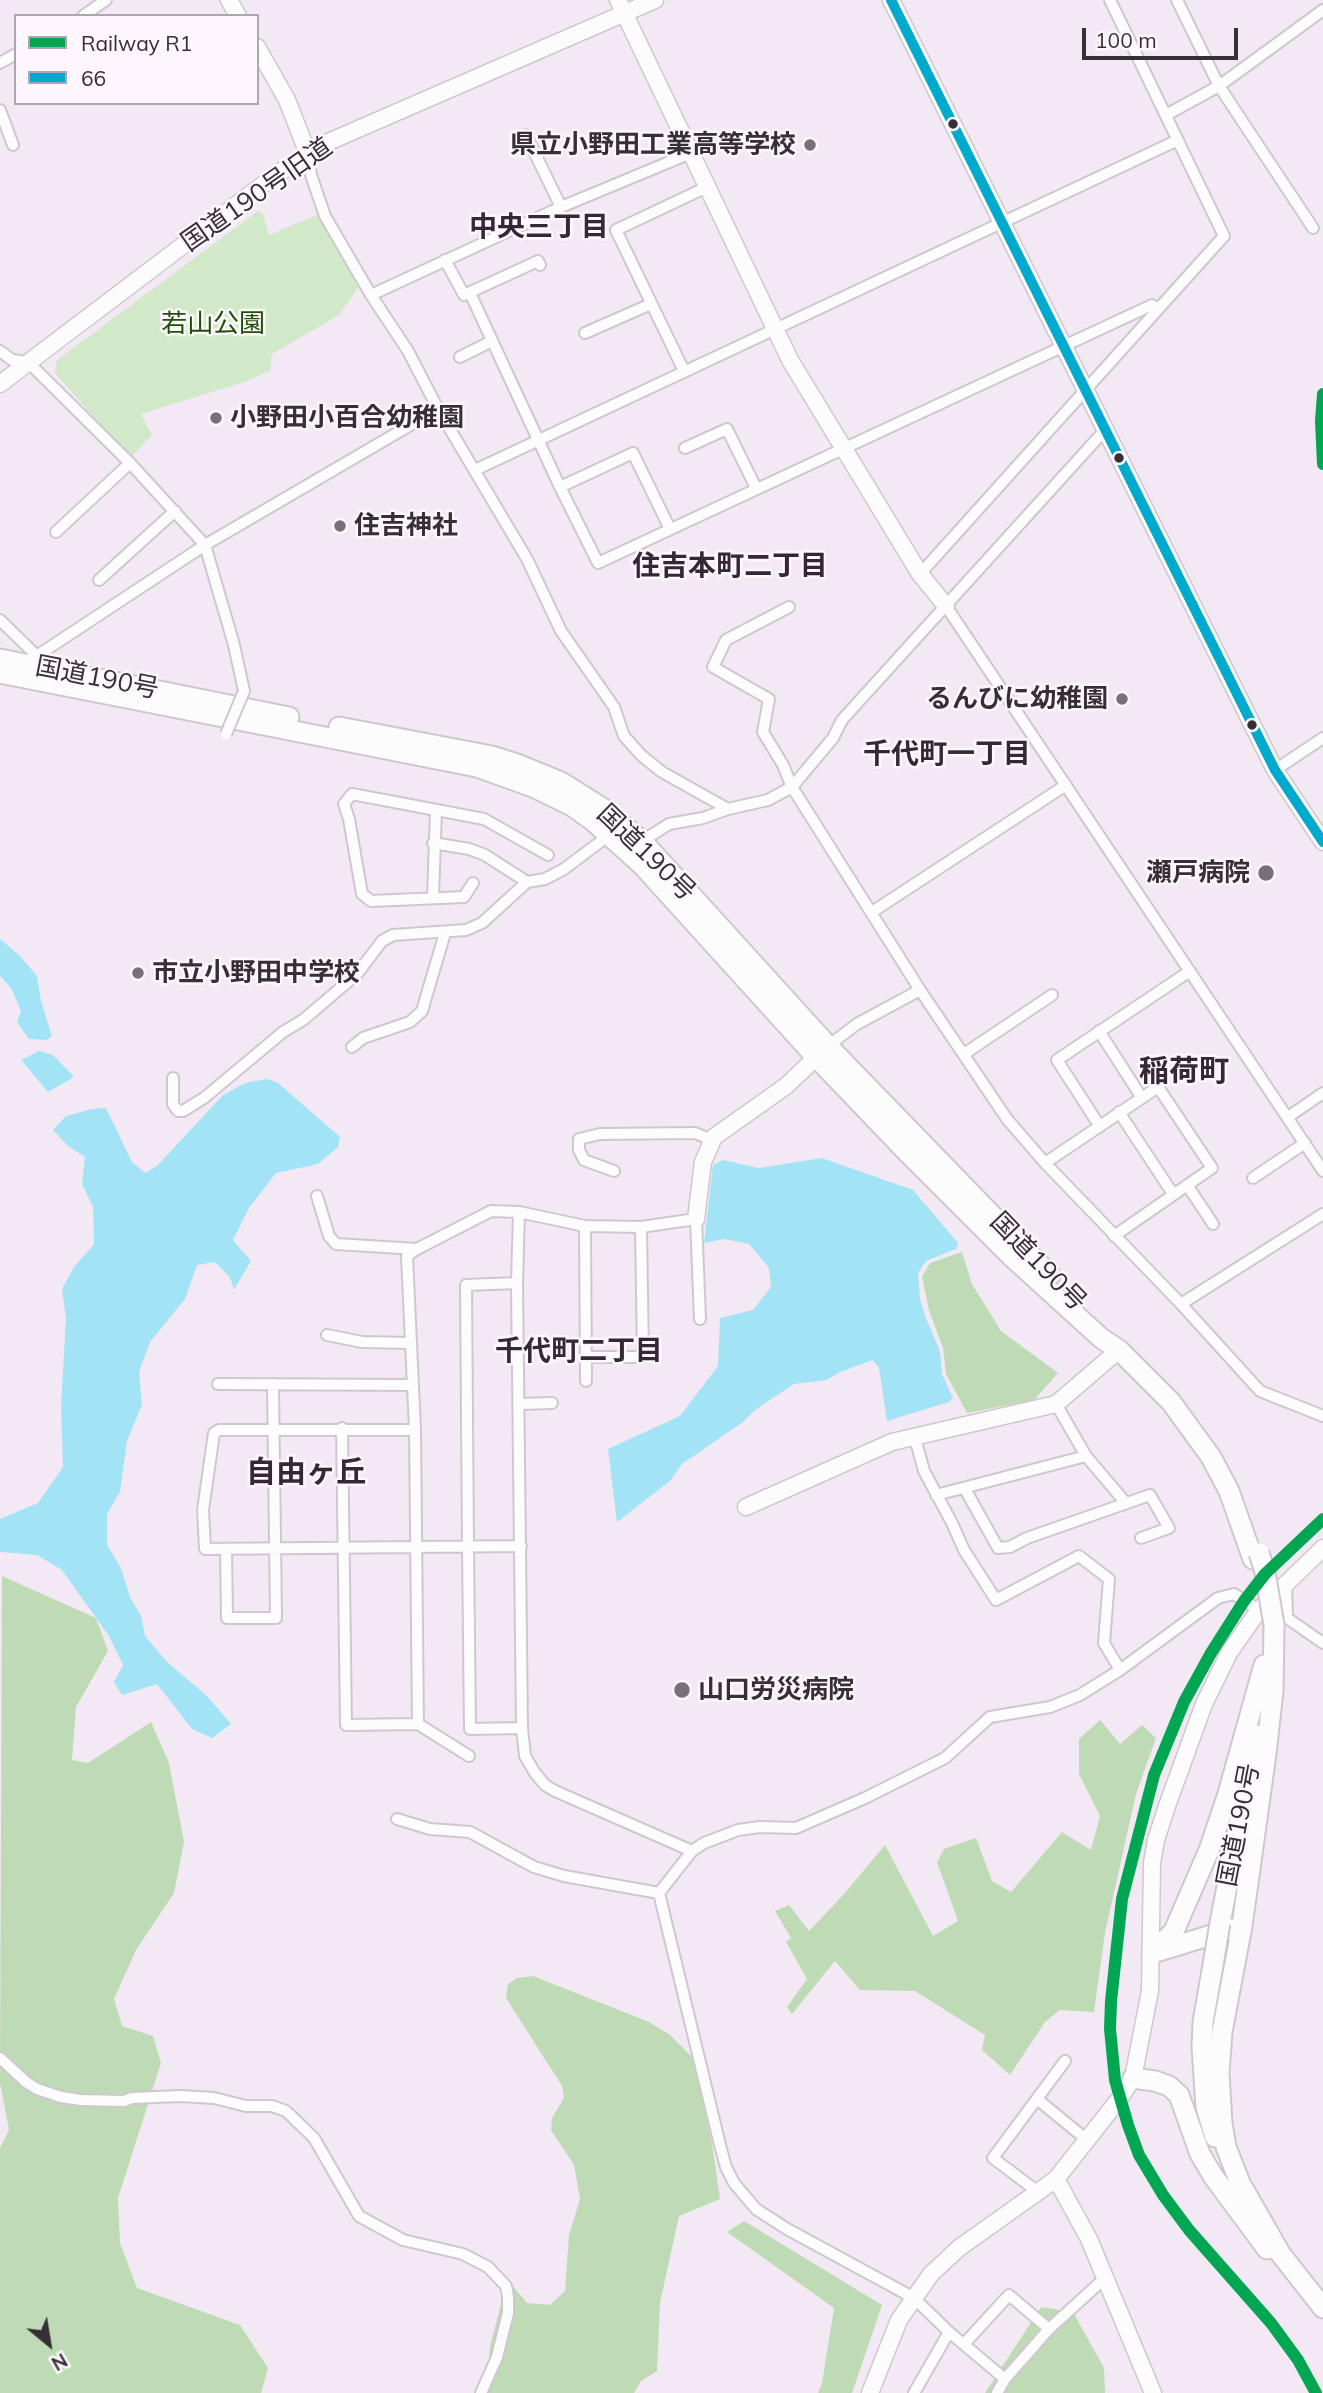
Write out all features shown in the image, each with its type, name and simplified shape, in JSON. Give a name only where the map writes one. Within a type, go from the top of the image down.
[{"type":"highway","name":"国道190号","points":[[1,672],[30,660],[492,756],[540,772],[604,809],[643,866],[822,1051]]},
{"type":"highway","name":"国道190号","points":[[1,672],[477,767],[551,795],[642,841],[904,1149],[1012,1257],[1101,1338],[1119,1350],[1171,1402],[1211,1457],[1229,1491],[1256,1556],[1269,1628],[1261,1707],[1203,2022],[1206,2107],[1229,2176],[1252,2216],[1323,2308]]},
{"type":"highway","points":[[1269,1628],[1273,1691],[1242,1926],[1222,2032],[1219,2073],[1226,2147],[1240,2183],[1280,2253]]},
{"type":"highway","points":[[1152,1954],[1174,1931],[1209,1850],[1227,1797],[1264,1665]]},
{"type":"highway","points":[[1152,1954],[1242,1926]]},
{"type":"highway","points":[[1133,2078],[1169,2086],[1179,2095],[1200,2154],[1229,2201],[1292,2278],[1307,2289]]},
{"type":"street","points":[[86,14],[106,0]]},
{"type":"street","name":"国道190号旧道","points":[[0,384],[277,174],[326,143],[621,7],[655,0]]},
{"type":"street","points":[[891,0],[1275,770],[1323,842]]},
{"type":"street","points":[[920,574],[1224,236],[1111,0]]},
{"type":"street","points":[[1177,0],[1219,86],[1313,228]]},
{"type":"street","points":[[621,7],[790,360],[920,574],[946,606],[1323,1171]]},
{"type":"street","points":[[1166,115],[1219,86],[1323,10]]},
{"type":"street","points":[[259,51],[287,100],[308,154],[311,175],[325,216],[371,295],[408,351],[438,409],[527,559],[561,631],[614,707],[624,736],[642,756],[662,772],[728,809]]},
{"type":"street","points":[[0,110],[13,145]]},
{"type":"street","points":[[526,135],[561,207]]},
{"type":"street","points":[[475,470],[1178,139]]},
{"type":"street","points":[[371,295],[561,207],[691,153]]},
{"type":"street","points":[[684,372],[616,230],[707,187]]},
{"type":"street","points":[[445,260],[464,295],[538,261],[540,265]]},
{"type":"street","points":[[470,293],[598,563],[1152,304],[1157,309]]},
{"type":"street","points":[[585,333],[651,304]]},
{"type":"street","points":[[460,357],[492,341]]},
{"type":"street","points":[[0,351],[12,360],[28,362],[130,463],[205,545],[234,645],[244,691],[226,734]]},
{"type":"street","points":[[0,620],[30,660],[205,545],[438,409]]},
{"type":"street","points":[[685,448],[727,429],[756,488]]},
{"type":"street","points":[[642,841],[669,824],[703,818],[768,800],[792,787],[833,737],[842,720],[1105,430]]},
{"type":"street","points":[[560,487],[633,453],[670,528]]},
{"type":"street","points":[[56,532],[130,463]]},
{"type":"street","points":[[99,580],[174,511]]},
{"type":"street","points":[[789,607],[726,640],[713,667],[769,699],[763,732],[783,765],[792,787],[920,990],[1007,1119],[1045,1163],[1181,1304],[1260,1391],[1323,1416]]},
{"type":"street","points":[[1275,770],[1323,738]]},
{"type":"street","points":[[872,912],[1066,785]]},
{"type":"street","points":[[473,883],[464,897],[371,901],[362,894],[344,804],[352,794],[485,819],[548,855]]},
{"type":"street","points":[[433,897],[436,810]]},
{"type":"street","points":[[173,1078],[173,1104],[178,1111],[183,1111],[204,1098],[357,974],[382,941],[393,935],[466,930],[482,923],[527,882],[545,879],[564,869],[616,829]]},
{"type":"street","points":[[433,843],[469,849],[485,855],[527,882]]},
{"type":"street","points":[[352,1047],[363,1038],[410,1022],[422,1011],[445,933]]},
{"type":"street","points":[[1098,1125],[1057,1060],[1190,971]]},
{"type":"street","points":[[699,1319],[696,1219],[703,1163],[712,1140],[719,1132],[786,1086],[822,1051],[857,1024],[920,990]]},
{"type":"street","points":[[964,1054],[1052,995]]},
{"type":"street","points":[[1099,1031],[1142,1098]]},
{"type":"street","points":[[1045,1163],[1158,1087],[1212,1168],[1114,1236]]},
{"type":"street","points":[[1288,1117],[1323,1093]]},
{"type":"street","points":[[1119,1112],[1173,1194]]},
{"type":"street","points":[[614,1171],[584,1160],[579,1150],[579,1139],[600,1134],[695,1133],[712,1140]]},
{"type":"street","points":[[1252,1178],[1305,1143]]},
{"type":"street","points":[[1187,1185],[1213,1224]]},
{"type":"street","points":[[317,1196],[329,1236],[336,1244],[417,1249]]},
{"type":"street","points":[[418,1724],[415,1430],[407,1256],[491,1211],[519,1212],[585,1226],[640,1227],[696,1219]]},
{"type":"street","points":[[519,1212],[517,1283],[522,1728],[525,1756],[545,1785],[692,1851]]},
{"type":"street","points":[[1181,1304],[1323,1213]]},
{"type":"street","points":[[585,1226],[586,1381]]},
{"type":"street","points":[[586,1357],[643,1357],[640,1227]]},
{"type":"street","points":[[517,1283],[467,1286],[470,1729],[522,1728]]},
{"type":"street","points":[[327,1335],[362,1342],[411,1343]]},
{"type":"street","points":[[746,1507],[892,1442],[1056,1404],[1119,1350]]},
{"type":"street","points":[[218,1384],[413,1385]]},
{"type":"street","points":[[226,1549],[227,1618],[276,1618],[273,1384]]},
{"type":"street","points":[[520,1404],[552,1404]]},
{"type":"street","points":[[1056,1404],[1086,1457],[1125,1502]]},
{"type":"street","points":[[342,1428],[346,1725],[418,1724],[469,1756]]},
{"type":"street","points":[[415,1430],[219,1430],[214,1433],[203,1510],[205,1549],[521,1546]]},
{"type":"street","points":[[915,1438],[924,1471],[964,1550],[996,1600],[1079,1556],[1109,1579],[1104,1643],[1120,1670]]},
{"type":"street","points":[[936,1495],[1086,1457]]},
{"type":"street","points":[[965,1489],[998,1548],[1010,1547],[1027,1538],[1150,1495],[1169,1528],[1140,1538]]},
{"type":"street","points":[[870,2393],[888,2343],[931,2274],[959,2248],[1056,2179],[1133,2078],[1150,1991],[1150,1890],[1156,1840],[1204,1704],[1229,1653],[1259,1610],[1323,1548]]},
{"type":"street","points":[[1286,1582],[1287,1618],[1323,1643]]},
{"type":"street","points":[[659,1893],[692,1851],[738,1830],[760,1827],[796,1828],[945,1758],[989,1717],[1030,1712],[1080,1695],[1227,1594],[1234,1594],[1259,1610]]},
{"type":"street","points":[[397,1819],[430,1829],[470,1832],[534,1867],[564,1876],[659,1893]]},
{"type":"street","points":[[659,1893],[720,2145],[734,2183],[756,2209],[778,2224],[914,2298],[949,2332],[1005,2379]]},
{"type":"street","points":[[0,2058],[37,2089],[81,2100],[124,2101],[132,2098],[180,2096],[214,2098],[246,2106],[272,2106],[286,2111],[314,2138],[359,2216],[403,2240],[463,2254],[488,2267],[506,2286],[508,2297],[505,2324],[497,2357],[481,2393]]},
{"type":"street","points":[[1038,2192],[993,2158],[1065,2061]]},
{"type":"street","points":[[1037,2099],[1087,2140]]},
{"type":"street","points":[[1056,2179],[1089,2239],[1153,2393]]},
{"type":"street","points":[[997,2393],[1005,2379],[1049,2329],[1105,2278]]},
{"type":"street","points":[[964,2344],[1009,2295],[1049,2329]]},
{"type":"street","points":[[914,2393],[949,2332]]},
{"type":"green space","name":"若山公園","points":[[258,211],[263,214],[269,235],[319,214],[360,285],[339,315],[272,354],[270,371],[244,382],[141,414],[152,435],[130,458],[55,373],[57,360]]},
{"type":"green space","points":[[962,1252],[972,1284],[1001,1331],[1058,1373],[1034,1400],[967,1413],[946,1374],[943,1348],[929,1310],[922,1277],[930,1263]]},
{"type":"green space","points":[[2,1576],[96,1618],[108,1651],[76,1707],[72,1760],[88,1763],[151,1722],[169,1763],[184,1842],[174,1893],[136,1950],[114,1999],[122,2026],[153,2036],[161,2063],[118,2198],[120,2243],[137,2288],[240,2325],[268,2368],[261,2393],[0,2393],[0,2148],[9,2130],[0,2083]]},
{"type":"green space","points":[[1100,1720],[1120,1744],[1142,1725],[1156,1738],[1136,1794],[1105,1933],[1094,2012],[1060,2010],[1045,2022],[1010,2075],[982,2050],[985,2035],[915,1991],[860,1990],[835,1961],[792,2014],[787,2007],[807,1979],[786,1942],[791,1938],[775,1911],[789,1905],[809,1931],[885,1845],[933,1936],[958,1921],[937,1862],[944,1849],[976,1838],[992,1881],[1011,1892],[1062,1832],[1091,1850],[1100,1816],[1079,1774],[1079,1739]]},
{"type":"green space","points":[[533,1976],[649,2022],[670,2035],[693,2058],[712,2144],[720,2199],[679,2216],[660,2303],[657,2371],[641,2381],[634,2393],[486,2393],[490,2347],[503,2296],[512,2285],[527,2303],[550,2305],[565,2291],[569,2235],[580,2199],[574,2165],[551,2130],[552,2118],[564,2098],[562,2086],[506,1998],[508,1984],[517,1978]]},
{"type":"green space","points":[[744,2221],[882,2305],[852,2393],[818,2393],[834,2308],[727,2232]]},
{"type":"green space","points":[[1041,2307],[1073,2312],[1104,2368],[1105,2393],[985,2393]]},
{"type":"water","points":[[0,939],[20,956],[37,976],[41,1001],[52,1036],[47,1040],[29,1039],[17,1022],[21,1011],[11,988],[0,976]]},
{"type":"water","points":[[39,1051],[53,1055],[74,1077],[48,1092],[21,1060]]},
{"type":"water","points":[[267,1079],[278,1083],[340,1137],[338,1147],[318,1164],[276,1173],[249,1208],[233,1240],[251,1261],[234,1290],[230,1277],[215,1262],[197,1265],[185,1299],[150,1342],[139,1372],[142,1405],[127,1441],[120,1492],[107,1514],[107,1545],[121,1568],[130,1597],[141,1616],[145,1636],[167,1662],[207,1696],[231,1724],[212,1738],[192,1729],[157,1684],[122,1695],[114,1682],[123,1665],[109,1636],[62,1570],[37,1555],[0,1552],[0,1519],[38,1503],[63,1467],[61,1407],[66,1318],[62,1289],[74,1267],[94,1244],[93,1207],[82,1184],[85,1157],[68,1146],[53,1130],[66,1116],[106,1108],[132,1162],[145,1173],[157,1166],[223,1095],[245,1083]]},
{"type":"water","points":[[822,1158],[913,1190],[958,1243],[956,1249],[926,1261],[918,1273],[920,1299],[940,1351],[942,1374],[953,1398],[949,1402],[887,1421],[879,1368],[873,1360],[840,1372],[827,1380],[794,1384],[682,1464],[670,1481],[617,1522],[608,1449],[680,1416],[718,1366],[720,1318],[753,1310],[771,1287],[769,1268],[749,1244],[724,1239],[704,1243],[713,1165],[723,1160],[759,1168]]},
{"type":"rail line","name":"R1","points":[[1323,394],[1323,464]]},
{"type":"rail line","name":"R1","points":[[1316,2393],[1298,2360],[1271,2323],[1189,2230],[1163,2195],[1139,2155],[1115,2080],[1110,2029],[1122,1899],[1154,1775],[1184,1702],[1244,1601],[1265,1574],[1323,1519]]},
{"type":"transit line","name":"66","points":[[891,0],[1275,770],[1323,842]]},
{"type":"place","name":"県立小野田工業高等学校","points":[[810,145]]},
{"type":"place","name":"小野田小百合幼稚園","points":[[216,418]]},
{"type":"place","name":"住吉神社","points":[[340,526]]},
{"type":"place","name":"るんびに幼稚園","points":[[1122,699]]},
{"type":"place","name":"瀬戸病院","points":[[1266,873]]},
{"type":"place","name":"市立小野田中学校","points":[[138,973]]},
{"type":"place","name":"山口労災病院","points":[[682,1690]]},
{"type":"district","name":"中央三丁目","points":[[539,228]]},
{"type":"district","name":"住吉本町二丁目","points":[[730,567]]},
{"type":"district","name":"千代町一丁目","points":[[947,755]]},
{"type":"district","name":"稲荷町","points":[[1184,1072]]},
{"type":"district","name":"千代町二丁目","points":[[579,1352]]},
{"type":"district","name":"自由ヶ丘","points":[[306,1473]]}]
